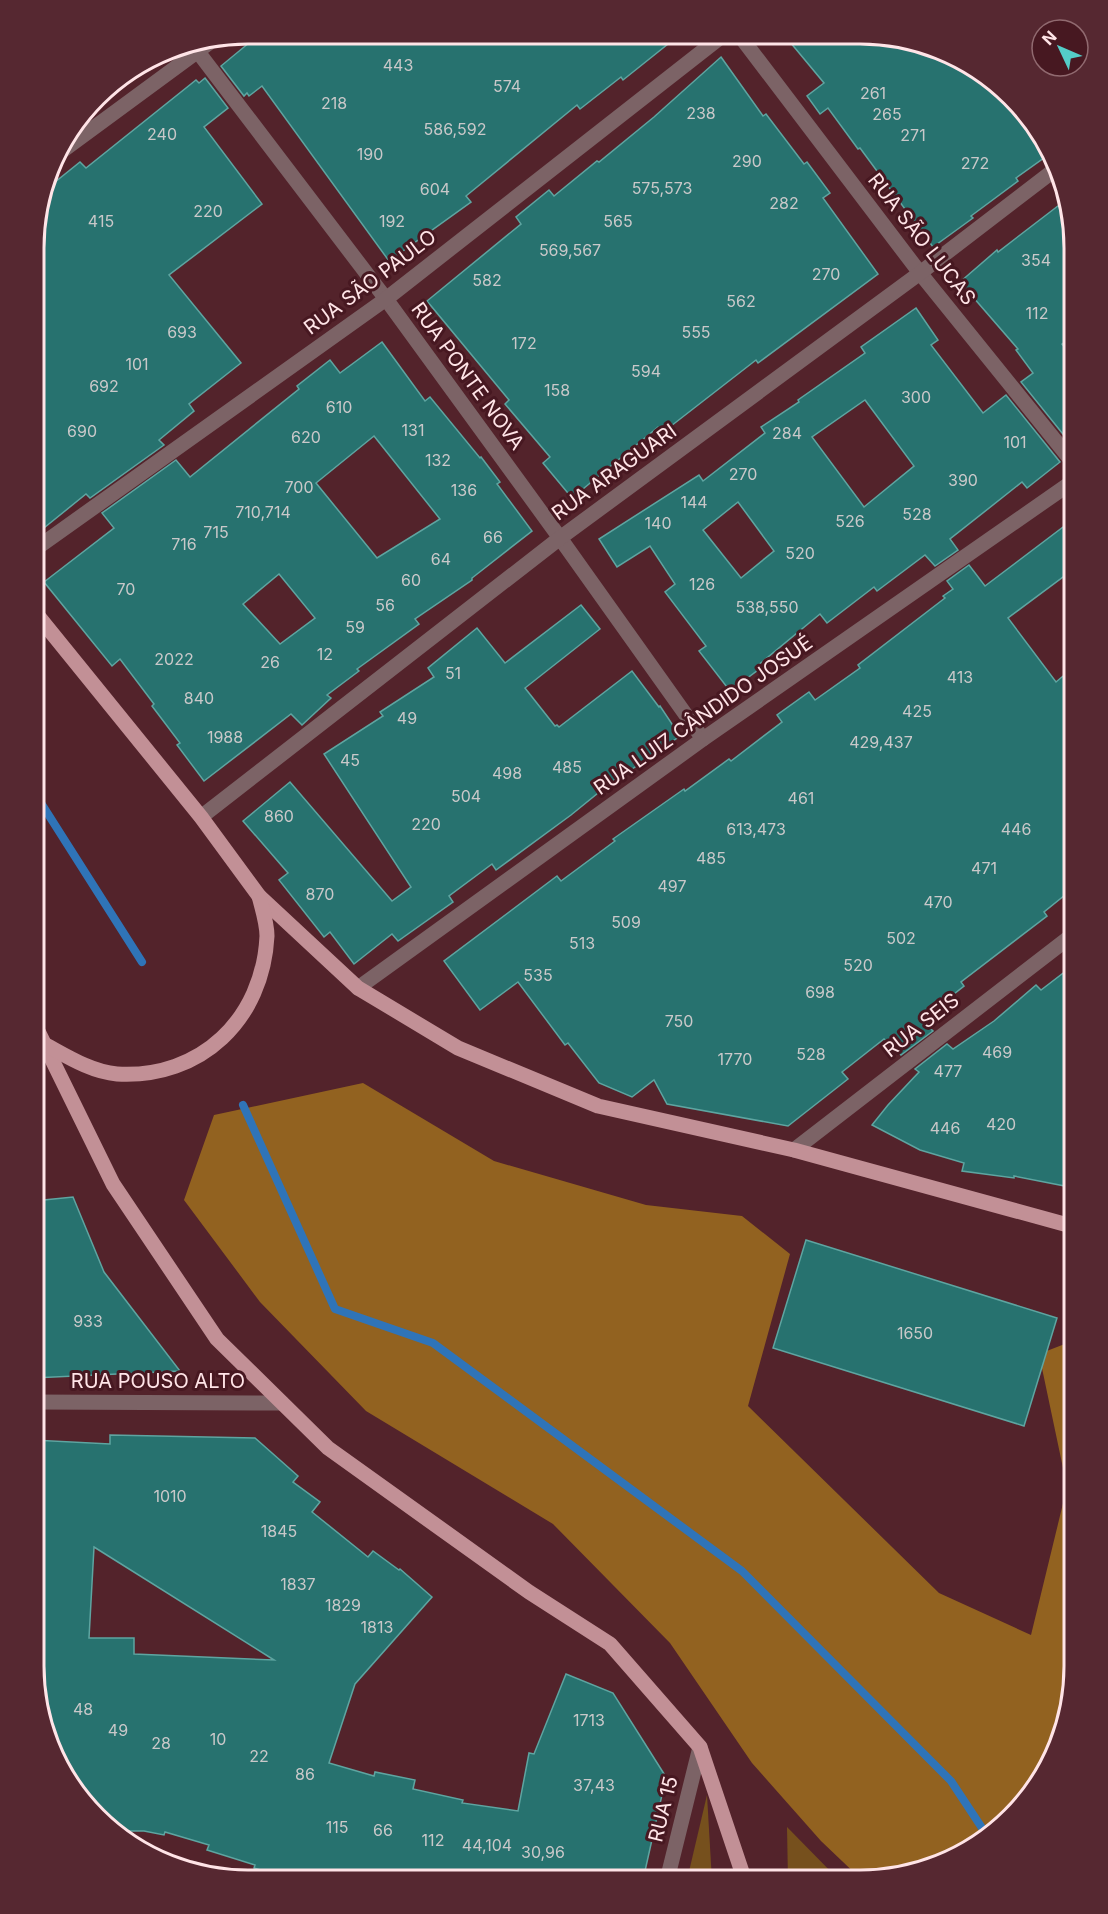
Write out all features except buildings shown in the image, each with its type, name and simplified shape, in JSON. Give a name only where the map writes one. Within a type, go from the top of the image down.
[{"type":"main road","points":[[44,623],[201,817],[259,896],[358,988],[458,1048],[598,1106],[794,1150],[1064,1224]]},
{"type":"main road","points":[[46,1045],[78,1063],[115,1074],[154,1073],[191,1061],[223,1039],[248,1008],[262,972],[267,934],[259,896]]},
{"type":"main road","points":[[44,1041],[113,1184],[217,1339],[328,1448],[529,1592],[610,1644],[700,1747],[741,1870]]},
{"type":"street","name":"RUA SÃO PAULO","points":[[44,543],[386,299],[712,44]]},
{"type":"street","name":"RUA SÃO LUCAS","points":[[746,44],[920,273],[1064,451]]},
{"type":"street","name":"RUA PONTE NOVA","points":[[196,50],[386,299],[703,740]]},
{"type":"street","points":[[74,142],[191,51]]},
{"type":"street","name":"RUA ARAGUARI","points":[[201,817],[560,538],[920,273],[1050,173]]},
{"type":"street","name":"RUA LUIZ CÂNDIDO JOSUÉ","points":[[358,988],[703,740],[1064,488]]},
{"type":"street","name":"RUA SEIS","points":[[794,1150],[1064,941]]},
{"type":"street","name":"RUA POUSO ALTO","points":[[44,1402],[282,1402]]},
{"type":"street","name":"RUA 15","points":[[669,1870],[700,1747]]},
{"type":"shaded area","points":[[363,1083],[494,1161],[646,1205],[742,1216],[790,1254],[748,1406],[939,1593],[1031,1635],[1064,1499],[1064,1680],[1061,1706],[1049,1744],[1037,1768],[1005,1811],[962,1843],[926,1860],[887,1869],[851,1870],[821,1841],[752,1763],[670,1643],[553,1524],[366,1411],[260,1302],[184,1200],[214,1115]]},
{"type":"shaded area","points":[[1064,1344],[1064,1473],[1039,1354]]},
{"type":"shaded area","points":[[707,1795],[711,1870],[689,1870]]},
{"type":"shaded area","points":[[787,1827],[829,1870],[788,1870]]},
{"type":"waterway","points":[[44,808],[142,962]]},
{"type":"waterway","points":[[243,1105],[335,1309],[433,1343],[742,1571],[951,1781],[983,1829]]}]
